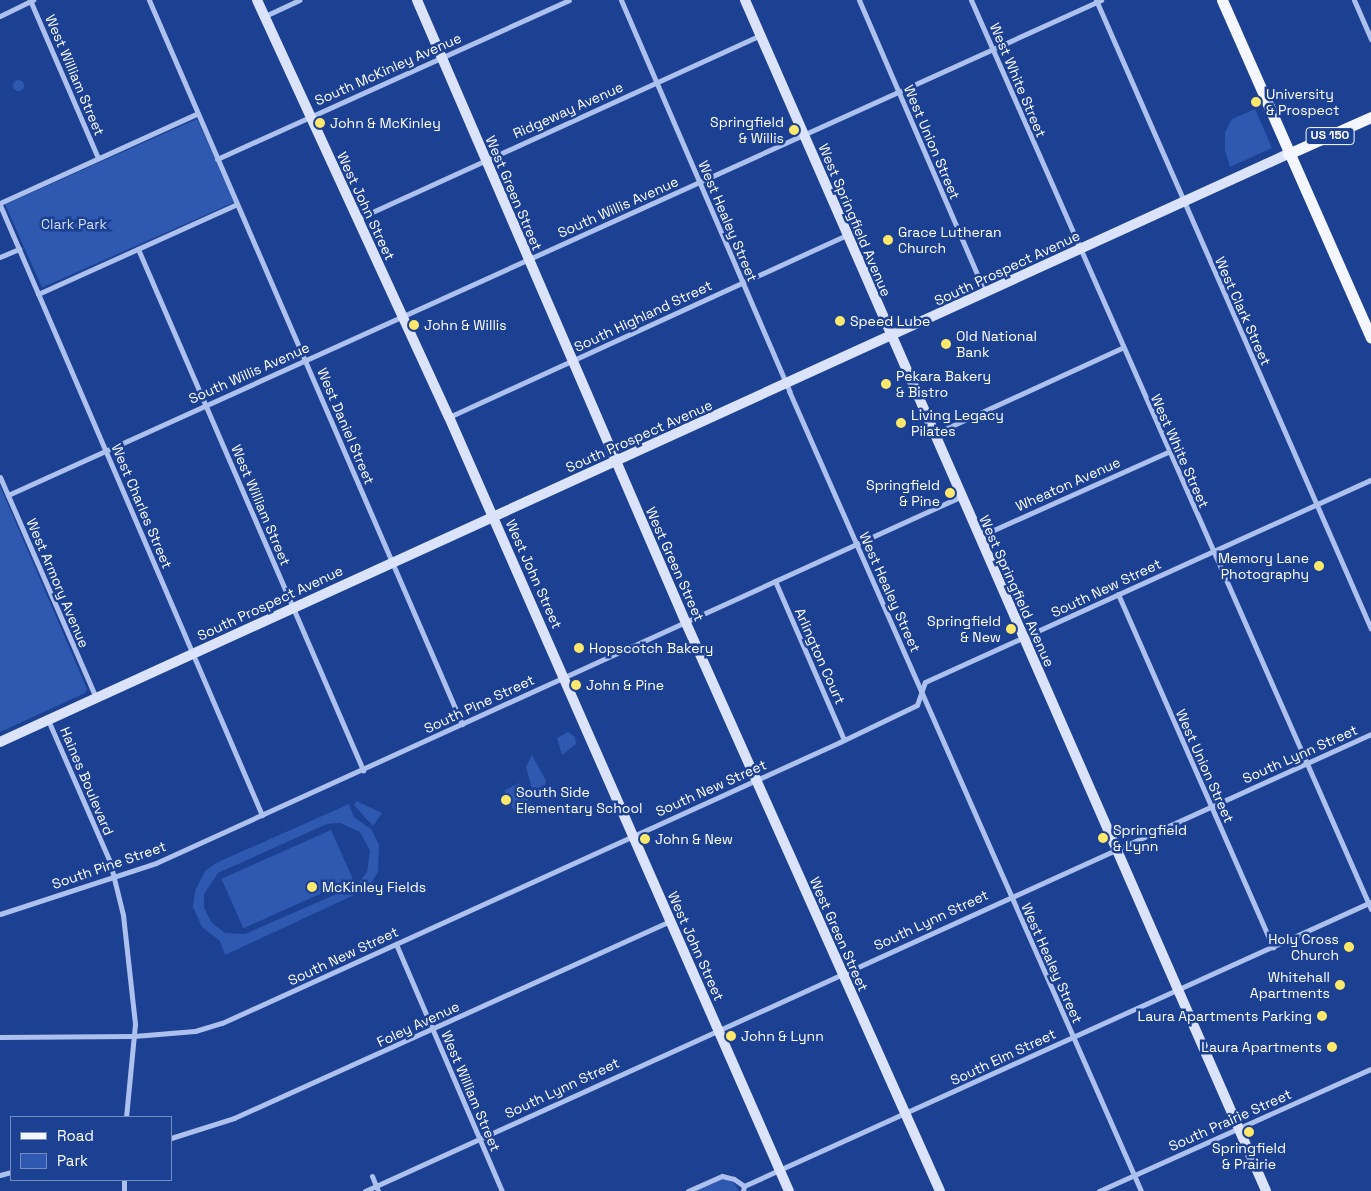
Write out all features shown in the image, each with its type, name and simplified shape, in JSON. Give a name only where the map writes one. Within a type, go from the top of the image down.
[{"type":"main road","name":"West John Street","points":[[257,0],[449,417],[789,1191]]},
{"type":"main road","name":"West Green Street","points":[[416,0],[755,781],[940,1191]]},
{"type":"main road","name":"West Springfield Avenue","points":[[745,0],[960,497],[1266,1191]]},
{"type":"main road","points":[[1222,0],[1288,154],[1371,338]]},
{"type":"main road","name":"US 150","points":[[1288,154],[1371,117]]},
{"type":"main road","name":"South Prospect Avenue","points":[[0,742],[1288,154]]},
{"type":"street","points":[[0,16],[32,0]]},
{"type":"street","name":"West William Street","points":[[32,0],[98,158]]},
{"type":"street","name":"West Daniel Street","points":[[149,0],[462,724]]},
{"type":"street","points":[[265,16],[300,0]]},
{"type":"street","name":"South McKinley Avenue","points":[[218,158],[568,0]]},
{"type":"street","name":"West Healey Street","points":[[621,0],[786,384],[1141,1191]]},
{"type":"street","name":"West Union Street","points":[[859,0],[985,292]]},
{"type":"street","name":"West White Street","points":[[971,0],[1122,348],[1306,764],[1370,903],[1371,909]]},
{"type":"street","points":[[1354,0],[1371,39]]},
{"type":"street","name":"South Willis Avenue","points":[[8,495],[804,136],[1098,1]]},
{"type":"street","name":"West Clark Street","points":[[1098,1],[1183,202],[1371,629]]},
{"type":"street","name":"Ridgeway Avenue","points":[[357,219],[760,34]]},
{"type":"street","points":[[0,204],[198,113]]},
{"type":"street","name":"West Charles Street","points":[[0,204],[262,815]]},
{"type":"street","points":[[38,294],[237,204]]},
{"type":"street","name":"South Highland Street","points":[[449,417],[847,235]]},
{"type":"street","points":[[0,257],[19,249]]},
{"type":"street","name":"West William Street","points":[[138,249],[363,770]]},
{"type":"street","points":[[933,435],[1122,348]]},
{"type":"street","name":"Wheaton Avenue","points":[[978,537],[1168,452]]},
{"type":"street","name":"West Armory Avenue","points":[[0,477],[96,698]]},
{"type":"street","name":"South New Street","points":[[0,1037],[134,1036],[195,1031],[222,1024],[844,740],[917,705],[925,682],[1371,480]]},
{"type":"street","name":"South Pine Street","points":[[0,914],[156,863],[564,677],[686,624],[775,581],[960,497]]},
{"type":"street","name":"Arlington Court","points":[[775,581],[844,740]]},
{"type":"street","name":"West Union Street","points":[[1118,594],[1273,947]]},
{"type":"street","name":"Haines Boulevard","points":[[48,720],[114,876],[129,948],[134,1036],[126,1116]]},
{"type":"street","name":"South Lynn Street","points":[[365,1191],[377,1189],[480,1138],[717,1029],[1371,734]]},
{"type":"street","name":"South Elm Street","points":[[743,1189],[780,1169],[1370,903]]},
{"type":"street","name":"Foley Avenue","points":[[172,1138],[234,1118],[670,921]]},
{"type":"street","name":"West William Street","points":[[396,944],[502,1191]]},
{"type":"street","name":"South Prairie Street","points":[[1099,1191],[1371,1069]]},
{"type":"street","points":[[372,1176],[377,1189]]},
{"type":"street","points":[[688,1191],[722,1176],[743,1189]]},
{"type":"green space","points":[[18,79],[24,85],[18,91],[12,85]]},
{"type":"green space","points":[[1255,109],[1272,148],[1230,167],[1225,150],[1225,132],[1232,119]]},
{"type":"green space","name":"Clark Park","points":[[197,119],[234,202],[42,288],[5,204]]},
{"type":"green space","points":[[0,486],[87,689],[85,693],[0,732]]},
{"type":"green space","points":[[568,732],[575,737],[576,744],[562,755],[557,738]]},
{"type":"green space","points":[[532,755],[546,781],[540,798],[533,792],[526,767]]},
{"type":"green space","points":[[520,783],[531,807],[516,814],[505,790]]},
{"type":"green space","points":[[356,801],[382,813],[373,826],[354,805]]},
{"type":"green space","points":[[349,804],[354,817],[371,829],[379,845],[378,872],[367,889],[225,955],[220,941],[202,927],[193,907],[195,891],[205,871],[216,863]],"holes":[[[340,823],[360,832],[370,851],[367,872],[357,885],[245,934],[225,933],[212,923],[204,908],[204,894],[218,873],[327,824]]]},
{"type":"green space","points":[[331,830],[353,879],[243,928],[221,879]]},
{"type":"green space","points":[[722,1178],[733,1182],[739,1191],[694,1191]]},
{"type":"place","name":"University & Prospect","points":[[1256,102]]},
{"type":"place","name":"John & McKinley","points":[[320,123]]},
{"type":"place","name":"Springfield & Willis","points":[[794,130]]},
{"type":"place","name":"Grace Lutheran Church","points":[[888,240]]},
{"type":"place","name":"Speed Lube","points":[[840,321]]},
{"type":"place","name":"John & Willis","points":[[414,325]]},
{"type":"place","name":"Old National Bank","points":[[946,344]]},
{"type":"place","name":"Pekara Bakery & Bistro","points":[[886,384]]},
{"type":"place","name":"Living Legacy Pilates","points":[[901,423]]},
{"type":"place","name":"Springfield & Pine","points":[[950,493]]},
{"type":"place","name":"Memory Lane Photography","points":[[1319,566]]},
{"type":"place","name":"Springfield & New","points":[[1011,629]]},
{"type":"place","name":"Hopscotch Bakery","points":[[579,648]]},
{"type":"place","name":"John & Pine","points":[[576,685]]},
{"type":"place","name":"South Side Elementary School","points":[[506,800]]},
{"type":"place","name":"Springfield & Lynn","points":[[1103,838]]},
{"type":"place","name":"John & New","points":[[645,839]]},
{"type":"place","name":"McKinley Fields","points":[[312,887]]},
{"type":"place","name":"Holy Cross Church","points":[[1349,947]]},
{"type":"place","name":"Whitehall Apartments","points":[[1340,985]]},
{"type":"place","name":"Laura Apartments Parking","points":[[1322,1016]]},
{"type":"place","name":"John & Lynn","points":[[731,1036]]},
{"type":"place","name":"Laura Apartments","points":[[1332,1047]]},
{"type":"place","name":"Springfield & Prairie","points":[[1249,1132]]}]
